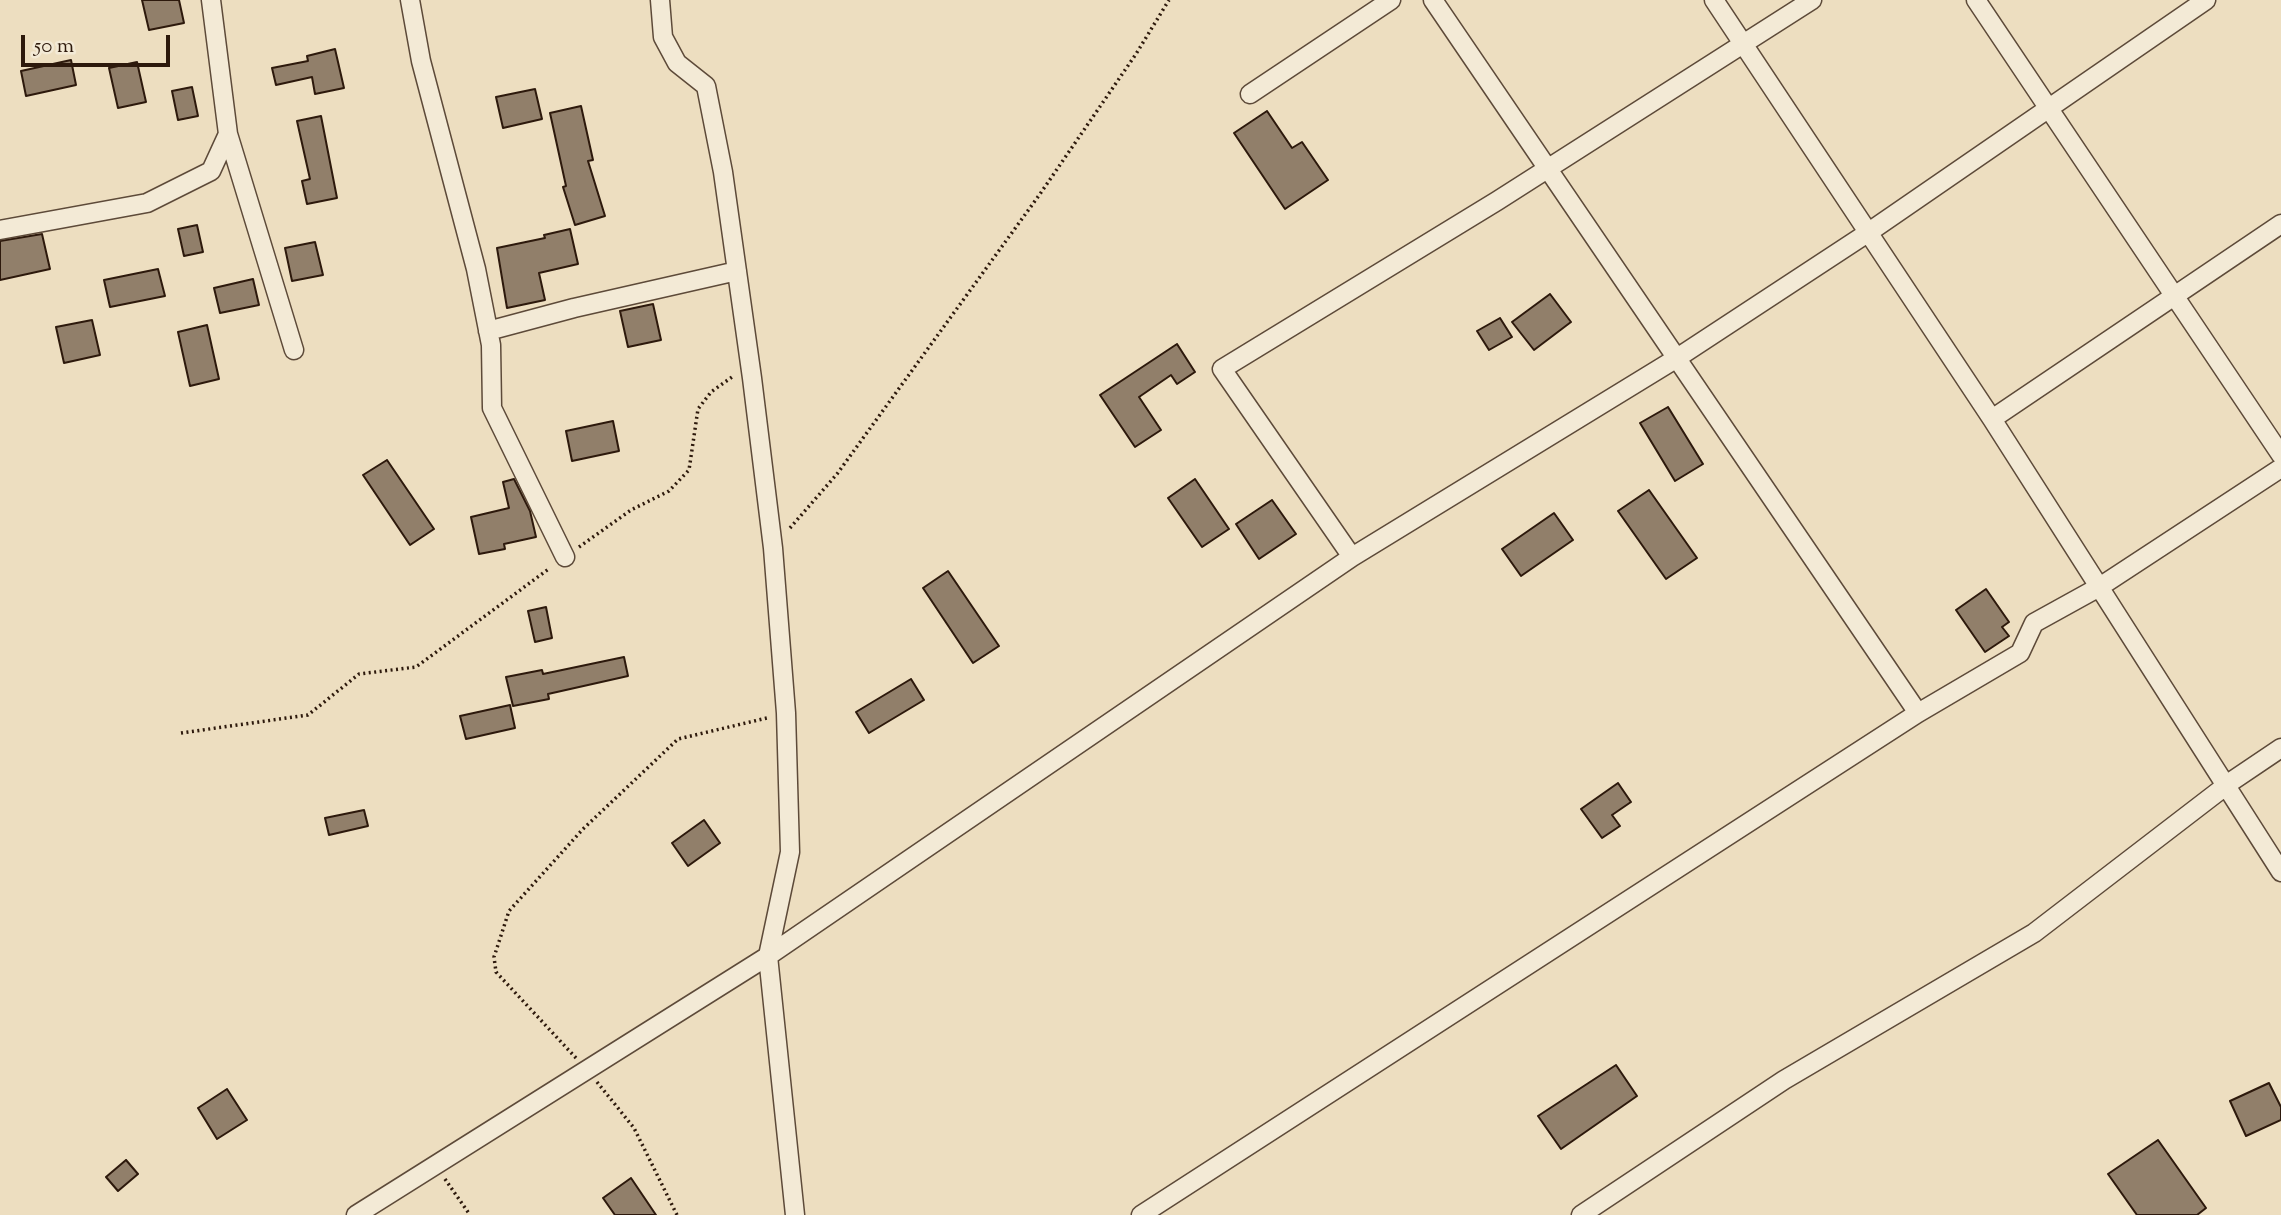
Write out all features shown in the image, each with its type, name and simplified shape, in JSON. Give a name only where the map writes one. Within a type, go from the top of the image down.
[{"type":"street","points":[[211,0],[228,134],[294,350]]},
{"type":"street","points":[[410,0],[421,61],[476,269],[491,345],[492,408],[565,558]]},
{"type":"street","points":[[660,0],[663,37],[677,63],[706,86],[723,172],[772,548],[786,713],[790,852],[768,956],[795,1215]]},
{"type":"street","points":[[1250,94],[1391,0]]},
{"type":"street","points":[[1433,0],[1918,713]]},
{"type":"street","points":[[1714,0],[2101,586],[2281,872]]},
{"type":"street","points":[[1352,557],[1222,369],[1496,201],[1742,42],[1812,0]]},
{"type":"street","points":[[1976,0],[2281,454]]},
{"type":"street","points":[[356,1215],[768,956],[1352,557],[1677,359],[2049,110],[2206,0]]},
{"type":"street","points":[[0,230],[147,203],[212,171],[228,134]]},
{"type":"street","points":[[1992,419],[2281,224]]},
{"type":"street","points":[[488,331],[574,308],[737,271]]},
{"type":"street","points":[[1141,1215],[1918,713],[2020,653],[2034,624],[2101,586],[2281,468]]},
{"type":"street","points":[[1580,1215],[1784,1080],[2034,933],[2227,785],[2281,748]]},
{"type":"path","points":[[772,548],[837,474],[964,301],[1107,97],[1169,0]]},
{"type":"path","points":[[181,733],[308,715],[359,674],[416,667],[631,510],[669,491],[689,470],[698,409],[711,392],[733,376],[751,372]]},
{"type":"path","points":[[677,1215],[634,1128],[587,1069],[496,972],[494,957],[509,911],[583,829],[678,739],[786,713]]},
{"type":"path","points":[[435,1165],[470,1215]]},
{"type":"building","points":[[142,0],[179,0],[184,23],[149,30]]},
{"type":"building","points":[[335,49],[344,88],[315,94],[312,77],[276,85],[272,68],[308,61],[307,56]]},
{"type":"building","points":[[71,60],[76,85],[26,96],[21,71]]},
{"type":"building","points":[[137,62],[146,102],[118,108],[109,68]]},
{"type":"building","points":[[192,87],[198,116],[178,120],[172,91]]},
{"type":"building","points":[[535,89],[542,119],[503,128],[496,97]]},
{"type":"building","points":[[581,106],[593,160],[588,161],[605,216],[575,225],[563,187],[566,186],[550,113]]},
{"type":"building","points":[[1267,111],[1292,148],[1302,142],[1328,180],[1285,209],[1234,133]]},
{"type":"building","points":[[321,116],[337,198],[307,204],[302,181],[310,179],[297,121]]},
{"type":"building","points":[[197,225],[203,252],[184,256],[178,229]]},
{"type":"building","points":[[570,229],[578,264],[539,273],[545,300],[507,308],[497,248],[545,238],[544,235]]},
{"type":"building","points":[[42,234],[50,269],[0,280],[0,241]]},
{"type":"building","points":[[315,242],[323,275],[292,281],[285,248]]},
{"type":"building","points":[[158,269],[165,296],[110,307],[104,280]]},
{"type":"building","points":[[253,279],[259,305],[220,313],[214,288]]},
{"type":"building","points":[[1550,294],[1571,322],[1534,350],[1512,322]]},
{"type":"building","points":[[653,304],[661,340],[628,347],[620,311]]},
{"type":"building","points":[[1500,318],[1512,337],[1489,350],[1477,331]]},
{"type":"building","points":[[92,320],[100,355],[64,363],[56,327]]},
{"type":"building","points":[[207,325],[219,379],[190,386],[178,332]]},
{"type":"building","points":[[1177,344],[1195,372],[1177,384],[1171,375],[1139,397],[1161,430],[1135,447],[1100,395]]},
{"type":"building","points":[[1668,407],[1703,464],[1675,481],[1640,423]]},
{"type":"building","points":[[613,421],[619,451],[572,461],[566,431]]},
{"type":"building","points":[[387,460],[434,529],[410,545],[363,475]]},
{"type":"building","points":[[514,479],[530,511],[536,537],[504,544],[505,549],[479,554],[471,517],[509,508],[503,482]]},
{"type":"building","points":[[1195,479],[1229,529],[1202,547],[1168,498]]},
{"type":"building","points":[[1649,490],[1697,558],[1666,579],[1618,511]]},
{"type":"building","points":[[1272,500],[1296,534],[1259,559],[1236,524]]},
{"type":"building","points":[[1554,513],[1573,540],[1521,576],[1502,549]]},
{"type":"building","points":[[948,571],[999,646],[973,663],[923,588]]},
{"type":"building","points":[[1986,589],[2009,622],[2002,627],[2009,636],[1985,652],[1956,610]]},
{"type":"building","points":[[546,607],[552,638],[535,642],[528,611]]},
{"type":"building","points":[[624,657],[628,676],[548,694],[549,699],[513,706],[506,677],[542,670],[543,674]]},
{"type":"building","points":[[911,679],[924,700],[869,733],[856,712]]},
{"type":"building","points":[[510,705],[515,728],[466,739],[460,716]]},
{"type":"building","points":[[1618,783],[1631,802],[1612,815],[1620,826],[1602,838],[1581,809]]},
{"type":"building","points":[[364,810],[368,826],[329,835],[325,818]]},
{"type":"building","points":[[704,820],[720,843],[688,866],[672,843]]},
{"type":"building","points":[[1616,1065],[1637,1096],[1561,1149],[1538,1116]]},
{"type":"building","points":[[2269,1083],[2281,1107],[2281,1120],[2246,1136],[2230,1101]]},
{"type":"building","points":[[227,1089],[247,1120],[217,1139],[198,1108]]},
{"type":"building","points":[[2158,1140],[2206,1208],[2197,1215],[2137,1215],[2108,1174]]},
{"type":"building","points":[[126,1160],[138,1174],[118,1191],[106,1177]]},
{"type":"building","points":[[631,1178],[656,1215],[615,1215],[603,1198]]}]
